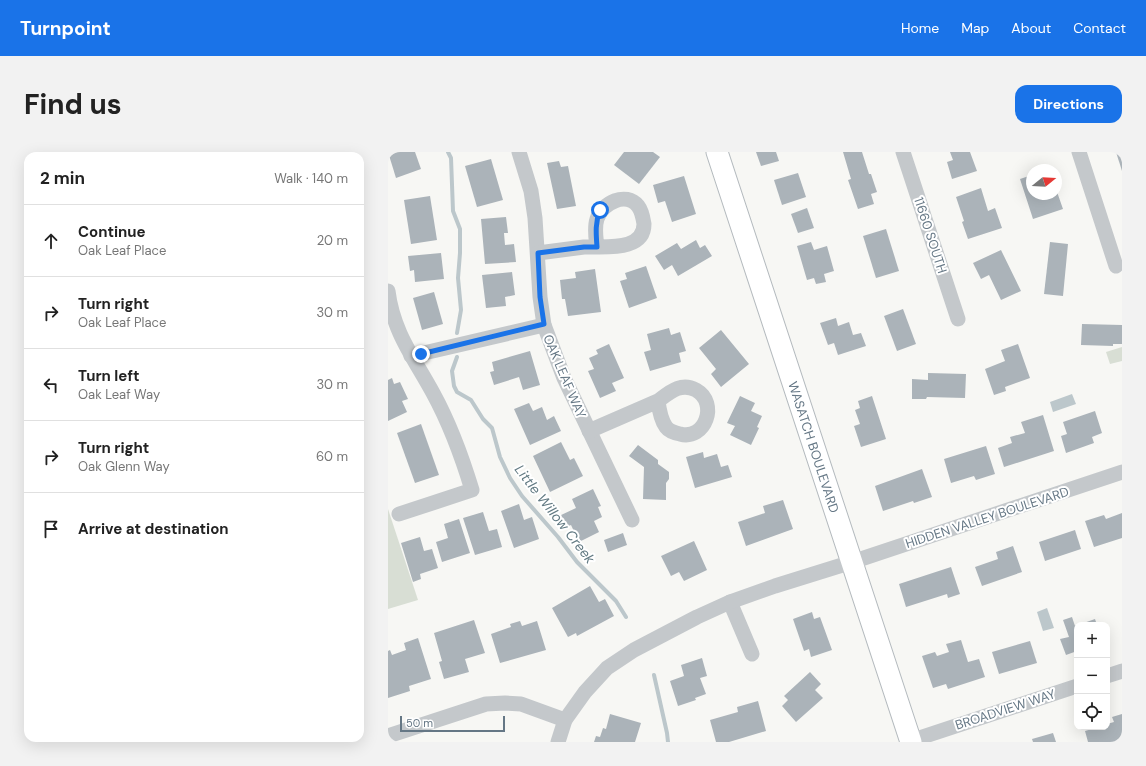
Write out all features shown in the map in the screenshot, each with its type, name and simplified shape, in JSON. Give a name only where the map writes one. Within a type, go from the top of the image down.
[{"type":"main road","name":"WASATCH BOULEVARD","points":[[718,152],[911,741]]},
{"type":"street","name":"OAK LEAF WAY","points":[[519,152],[531,191],[535,218],[540,297],[544,324],[564,378],[632,520]]},
{"type":"street","name":"11660 SOUTH","points":[[903,152],[958,319]]},
{"type":"street","points":[[1079,152],[1116,266]]},
{"type":"street","points":[[538,253],[584,247],[597,247]]},
{"type":"street","points":[[388,291],[394,320],[402,339],[434,393],[447,420],[461,454],[472,490],[399,514]]},
{"type":"street","points":[[411,356],[544,324]]},
{"type":"street","points":[[589,431],[658,400]]},
{"type":"street","name":"HIDDEN VALLEY BOULEVARD","points":[[558,742],[565,720],[585,692],[607,668],[634,650],[697,617],[730,602],[775,586],[852,562],[1122,472]]},
{"type":"street","points":[[730,602],[752,654]]},
{"type":"street","points":[[1110,675],[1122,671]]},
{"type":"street","name":"BROADVIEW WAY","points":[[911,741],[1074,687]]},
{"type":"street","points":[[388,736],[486,704],[521,704],[565,720]]},
{"type":"shaded area","points":[[1122,347],[1122,361],[1110,364],[1106,352]]},
{"type":"shaded area","points":[[1072,394],[1076,404],[1053,412],[1050,402]]},
{"type":"shaded area","points":[[388,509],[418,600],[388,609]]},
{"type":"shaded area","points":[[1047,608],[1054,628],[1043,631],[1037,612]]},
{"type":"building","points":[[388,152],[415,152],[421,169],[396,178]]},
{"type":"building","points":[[624,152],[653,152],[660,157],[639,184],[614,165]]},
{"type":"building","points":[[756,152],[776,152],[779,161],[761,166]]},
{"type":"building","points":[[843,152],[862,152],[877,192],[871,194],[874,204],[858,209],[848,180],[851,179]]},
{"type":"building","points":[[950,152],[970,152],[977,171],[952,179],[947,162],[953,160]]},
{"type":"building","points":[[1116,152],[1122,152],[1122,171]]},
{"type":"building","points":[[491,159],[503,200],[477,207],[465,166]]},
{"type":"building","points":[[559,161],[561,167],[568,166],[576,206],[557,209],[547,163]]},
{"type":"building","points":[[798,173],[806,197],[782,205],[774,180]]},
{"type":"building","points":[[684,176],[696,214],[672,222],[665,201],[658,203],[653,185]]},
{"type":"building","points":[[1026,177],[1026,197],[1020,179]]},
{"type":"building","points":[[981,188],[988,211],[995,208],[1002,228],[968,239],[956,197]]},
{"type":"building","points":[[430,196],[437,240],[411,244],[404,200]]},
{"type":"building","points":[[1027,200],[1060,200],[1063,209],[1033,219]]},
{"type":"building","points":[[807,208],[814,228],[798,233],[791,214]]},
{"type":"building","points":[[506,217],[508,233],[504,233],[505,245],[514,244],[516,262],[485,264],[481,219]]},
{"type":"building","points":[[886,229],[899,271],[876,278],[863,236]]},
{"type":"building","points":[[696,240],[700,248],[705,245],[712,256],[678,276],[672,265],[664,270],[655,256],[677,243],[681,249]]},
{"type":"building","points":[[811,242],[814,250],[827,246],[834,271],[824,274],[826,282],[816,284],[814,278],[807,280],[797,246]]},
{"type":"building","points":[[1050,242],[1068,244],[1063,296],[1044,294]]},
{"type":"building","points":[[1001,250],[1021,291],[1001,300],[989,275],[981,279],[973,263]]},
{"type":"building","points":[[441,253],[444,279],[415,282],[414,270],[410,271],[408,256]]},
{"type":"building","points":[[646,266],[657,298],[629,308],[620,281],[627,279],[625,273]]},
{"type":"building","points":[[595,269],[601,312],[568,316],[565,299],[562,299],[560,280],[576,278],[575,272]]},
{"type":"building","points":[[512,272],[515,295],[505,297],[506,306],[486,308],[482,275]]},
{"type":"building","points":[[434,292],[443,324],[422,330],[413,298]]},
{"type":"building","points":[[903,309],[916,344],[897,351],[884,316]]},
{"type":"building","points":[[836,318],[838,326],[849,322],[853,335],[861,333],[866,346],[838,355],[834,343],[828,345],[820,323]]},
{"type":"building","points":[[1082,324],[1122,325],[1122,344],[1113,344],[1113,346],[1081,345]]},
{"type":"building","points":[[669,328],[671,335],[680,332],[686,351],[679,353],[681,362],[650,371],[644,352],[651,350],[647,334]]},
{"type":"building","points":[[721,330],[749,364],[721,387],[711,374],[716,369],[699,348]]},
{"type":"building","points":[[609,344],[624,378],[612,383],[616,391],[600,398],[588,371],[594,369],[589,358],[598,354],[596,350]]},
{"type":"building","points":[[1018,344],[1030,378],[1005,387],[1006,391],[994,395],[985,369],[1005,361],[1001,350]]},
{"type":"building","points":[[530,351],[540,385],[523,390],[519,377],[494,385],[490,372],[494,371],[492,362]]},
{"type":"building","points":[[928,373],[966,374],[965,398],[927,397],[926,399],[912,399],[912,379],[928,380]]},
{"type":"building","points":[[392,378],[394,384],[400,382],[408,399],[402,401],[407,412],[388,421],[388,380]]},
{"type":"building","points":[[740,396],[755,403],[751,411],[762,416],[757,427],[759,428],[751,445],[730,435],[735,426],[727,423]]},
{"type":"building","points":[[872,396],[886,439],[861,447],[854,426],[860,424],[855,410],[860,408],[858,401]]},
{"type":"building","points":[[529,403],[533,411],[542,407],[547,420],[554,416],[561,431],[530,445],[514,409]]},
{"type":"building","points":[[1095,411],[1102,433],[1092,437],[1094,443],[1066,453],[1061,436],[1067,434],[1063,422]]},
{"type":"building","points":[[1043,415],[1054,451],[1004,467],[998,448],[1012,443],[1010,437],[1025,433],[1021,422]]},
{"type":"building","points":[[421,424],[439,475],[415,483],[397,433]]},
{"type":"building","points":[[561,442],[570,460],[574,458],[583,476],[550,492],[533,456]]},
{"type":"building","points":[[638,445],[658,460],[658,464],[669,472],[669,479],[666,483],[666,500],[643,499],[644,467],[629,456]]},
{"type":"building","points":[[986,446],[995,474],[976,480],[974,476],[951,483],[944,459]]},
{"type":"building","points":[[703,452],[704,458],[717,454],[721,467],[728,465],[732,477],[695,488],[686,457]]},
{"type":"building","points":[[922,469],[932,497],[914,503],[913,501],[883,511],[875,486]]},
{"type":"building","points":[[593,489],[601,506],[598,507],[602,517],[594,521],[599,532],[579,542],[571,525],[564,528],[559,516],[576,508],[572,499]]},
{"type":"building","points":[[783,500],[793,529],[746,546],[738,522],[765,513],[763,506]]},
{"type":"building","points":[[519,504],[524,520],[532,517],[539,539],[514,548],[501,511]]},
{"type":"building","points":[[483,512],[489,531],[497,529],[502,547],[475,555],[463,518]]},
{"type":"building","points":[[1122,513],[1122,538],[1094,547],[1085,521],[1104,515],[1106,519]]},
{"type":"building","points":[[459,519],[470,553],[442,562],[436,542],[448,538],[444,524]]},
{"type":"building","points":[[1075,530],[1081,549],[1045,561],[1039,542]]},
{"type":"building","points":[[623,533],[627,545],[608,552],[604,540]]},
{"type":"building","points":[[420,537],[424,551],[432,549],[438,568],[420,574],[421,579],[413,582],[401,543]]},
{"type":"building","points":[[694,541],[707,570],[684,581],[679,572],[671,576],[661,556]]},
{"type":"building","points":[[1013,546],[1022,572],[982,586],[975,567],[998,559],[996,552]]},
{"type":"building","points":[[951,567],[960,594],[948,598],[947,594],[906,607],[899,584]]},
{"type":"building","points":[[590,586],[599,602],[605,599],[614,616],[577,636],[576,633],[568,637],[552,608]]},
{"type":"building","points":[[812,612],[814,619],[820,617],[832,650],[811,657],[809,649],[804,651],[793,619]]},
{"type":"building","points":[[1072,617],[1074,623],[1074,652],[1066,655],[1060,639],[1069,637],[1063,620]]},
{"type":"building","points":[[1095,619],[1096,622],[1086,622]]},
{"type":"building","points":[[474,620],[485,653],[465,659],[469,672],[444,679],[439,662],[442,661],[434,633]]},
{"type":"building","points":[[520,621],[522,626],[537,621],[546,650],[500,663],[491,634],[511,627],[510,624]]},
{"type":"building","points":[[418,638],[431,679],[409,686],[410,691],[388,698],[388,651],[390,650],[392,655],[406,650],[404,643]]},
{"type":"building","points":[[961,640],[968,662],[979,659],[985,677],[948,689],[946,684],[933,688],[922,656],[935,652],[937,656],[949,652],[946,644]]},
{"type":"building","points":[[1030,641],[1037,663],[999,674],[992,652]]},
{"type":"building","points":[[702,658],[707,676],[700,678],[706,694],[695,698],[696,700],[678,706],[670,681],[684,676],[681,665]]},
{"type":"building","points":[[810,672],[821,684],[815,690],[823,698],[796,722],[782,706],[788,700],[784,696]]},
{"type":"building","points":[[758,701],[766,731],[729,742],[716,742],[710,720],[738,712],[737,707]]},
{"type":"building","points":[[610,714],[641,723],[635,742],[594,742],[596,736],[600,737],[603,728],[606,729]]},
{"type":"building","points":[[1122,714],[1122,742],[1088,742],[1085,731],[1110,730],[1110,723],[1114,722],[1112,717]]},
{"type":"building","points":[[1053,733],[1056,742],[1033,742],[1032,739]]},
{"type":"waterway","name":"Little Willow Creek","points":[[448,152],[451,158],[453,211],[460,229],[458,278],[461,310],[457,333]]},
{"type":"waterway","name":"Little Willow Creek","points":[[457,357],[452,371],[454,386],[457,392],[471,400],[483,419],[492,428],[500,457],[510,478],[522,496],[558,537],[577,562],[616,601],[626,617]]},
{"type":"waterway","name":"Little Willow Creek","points":[[654,675],[668,742]]},
{"type":"route","points":[[421,354],[544,324],[540,297],[538,253],[584,247],[597,247],[595,231],[596,220],[600,210]]}]
